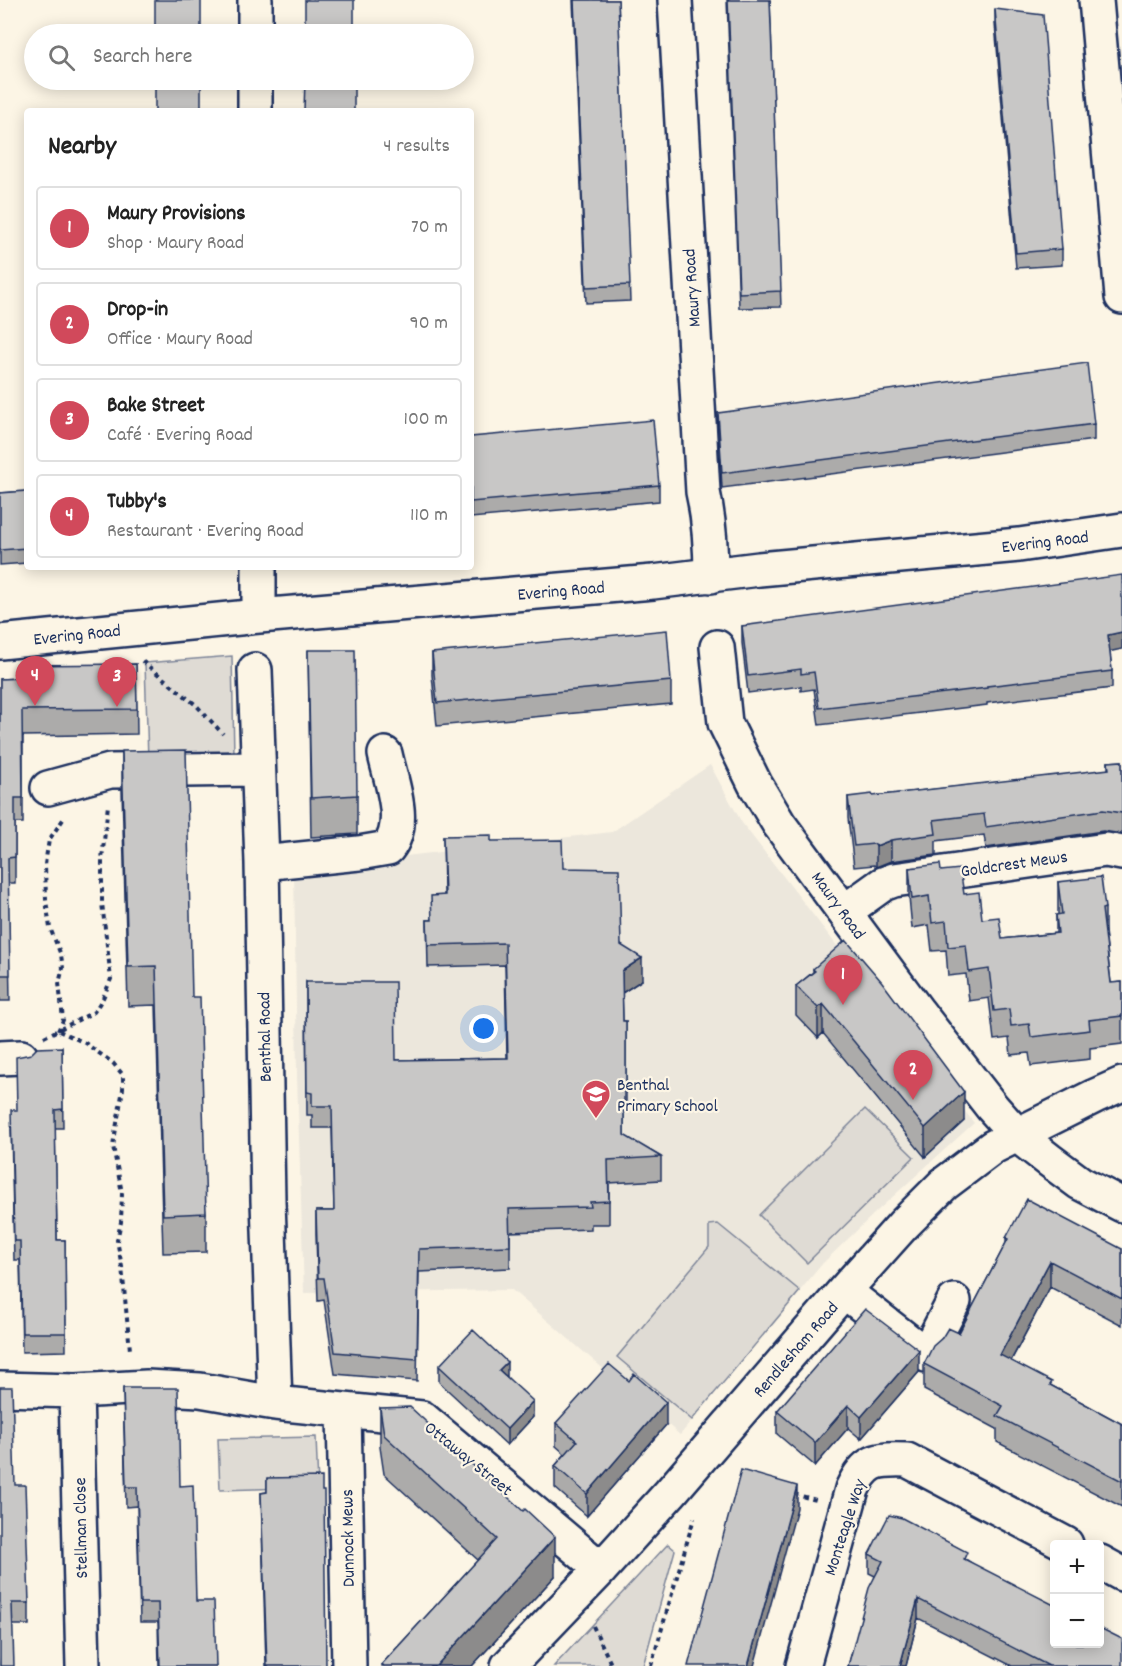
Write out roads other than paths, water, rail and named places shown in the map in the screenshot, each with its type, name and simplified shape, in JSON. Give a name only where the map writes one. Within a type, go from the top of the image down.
[{"type":"street","points":[[255,0],[255,24]]},
{"type":"street","name":"Maury Road","points":[[675,0],[703,492],[708,511],[711,576]]},
{"type":"street","points":[[1096,0],[1122,297]]},
{"type":"street","points":[[255,90],[255,108]]},
{"type":"street","name":"Evering Road","points":[[0,642],[259,616],[711,576],[1019,545],[1122,530]]},
{"type":"street","points":[[259,570],[259,616]]},
{"type":"street","name":"Maury Road","points":[[717,647],[725,723],[755,784],[779,824],[976,1088],[1017,1135],[1080,1183],[1122,1205]]},
{"type":"street","name":"Benthal Road","points":[[255,670],[262,863],[267,1201],[275,1403]]},
{"type":"street","points":[[262,863],[388,848],[395,838],[398,817],[385,754]]},
{"type":"street","points":[[48,788],[110,771],[257,769]]},
{"type":"street","name":"Goldcrest Mews","points":[[844,912],[883,884],[894,880],[1106,850],[1122,853]]},
{"type":"street","name":"Rendlesham Road","points":[[508,1666],[601,1569],[704,1456],[844,1291],[903,1225],[944,1184],[980,1155],[1122,1084]]},
{"type":"street","points":[[844,1291],[926,1355],[954,1301]]},
{"type":"street","points":[[0,1389],[76,1391],[147,1387],[200,1390],[275,1403]]},
{"type":"street","name":"Stellman Close","points":[[76,1391],[83,1666]]},
{"type":"street","name":"Ottaway Street","points":[[275,1403],[422,1418],[601,1569]]},
{"type":"street","name":"Dunnock Mews","points":[[344,1410],[349,1666]]},
{"type":"street","name":"Monteagle Way","points":[[803,1666],[846,1509],[861,1472],[880,1460],[907,1460],[1057,1540]]},
{"type":"street","points":[[1104,1564],[1122,1574]]},
{"type":"place","name":"Tubby's","points":[[35,706]]},
{"type":"place","name":"Bake Street","points":[[117,707]]},
{"type":"place","name":"Maury Provisions","points":[[843,1005]]},
{"type":"place","name":"Drop-in","points":[[913,1100]]},
{"type":"place","name":"Benthal Primary School","points":[[596,1120]]}]
